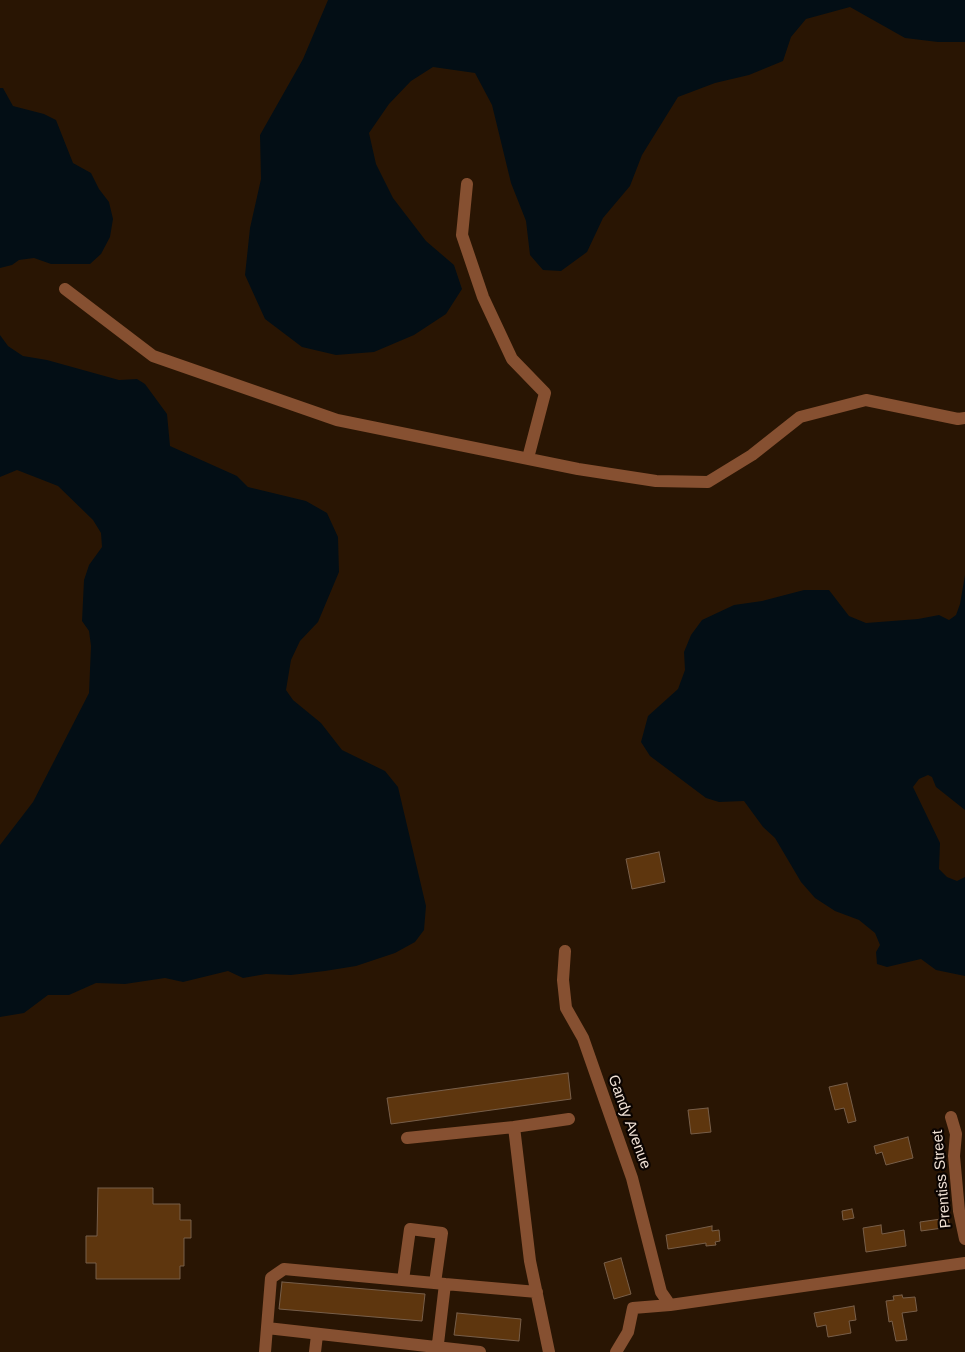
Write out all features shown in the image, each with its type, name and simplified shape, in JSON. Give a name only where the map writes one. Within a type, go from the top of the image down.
[{"type":"street","points":[[467,184],[462,235],[483,297],[512,359],[545,393],[528,458]]},
{"type":"street","points":[[65,289],[153,356],[336,420],[578,469],[656,481],[708,482],[752,456],[800,417],[866,400],[958,420],[965,418]]},
{"type":"street","name":"Gandy Avenue","points":[[565,951],[563,980],[566,1008],[582,1038],[632,1178],[661,1292],[670,1305]]},
{"type":"street","name":"Prentiss Street","points":[[951,1117],[956,1134],[954,1156],[958,1204],[965,1239]]},
{"type":"street","points":[[407,1138],[514,1127],[569,1119]]},
{"type":"street","points":[[514,1127],[523,1210],[549,1352]]},
{"type":"street","points":[[403,1280],[410,1229],[442,1233],[438,1350]]},
{"type":"street","points":[[616,1352],[628,1332],[633,1308],[670,1305],[965,1263]]},
{"type":"street","points":[[265,1352],[271,1278],[284,1269],[538,1292]]},
{"type":"street","points":[[267,1328],[377,1346],[480,1352]]},
{"type":"street","points":[[315,1352],[317,1335]]},
{"type":"shaded area","points":[[328,0],[965,0],[965,42],[938,42],[905,38],[850,7],[806,19],[791,37],[783,61],[749,75],[715,83],[678,97],[642,155],[630,186],[603,218],[587,252],[561,271],[543,270],[530,255],[526,221],[511,183],[492,105],[475,73],[433,67],[411,81],[389,104],[369,133],[376,164],[393,198],[426,241],[454,265],[462,289],[446,314],[414,335],[374,352],[336,355],[302,347],[265,319],[245,275],[250,228],[261,179],[260,135],[303,59]]},
{"type":"shaded area","points":[[0,88],[3,88],[13,106],[44,114],[56,120],[73,163],[91,173],[99,189],[109,202],[113,219],[110,237],[101,254],[90,264],[51,264],[34,258],[19,260],[12,265],[0,268]]},
{"type":"shaded area","points":[[0,335],[8,346],[23,356],[47,360],[119,380],[137,379],[145,384],[167,414],[170,446],[237,476],[248,487],[306,501],[327,513],[338,537],[339,572],[318,622],[300,641],[291,660],[286,690],[293,700],[321,723],[342,750],[385,771],[398,787],[426,906],[424,930],[415,942],[395,953],[356,966],[325,971],[291,975],[266,974],[243,978],[228,971],[183,982],[165,978],[125,984],[96,983],[69,995],[48,995],[24,1013],[0,1017],[0,845],[33,802],[89,693],[91,646],[89,631],[82,621],[84,580],[89,565],[102,547],[101,533],[93,520],[58,486],[17,470],[0,477]]},
{"type":"shaded area","points":[[965,575],[965,810],[936,787],[932,777],[928,775],[919,779],[913,787],[940,843],[939,869],[947,877],[957,881],[965,877],[965,976],[936,970],[921,959],[887,967],[877,964],[876,952],[880,945],[875,933],[859,920],[835,911],[815,898],[801,882],[775,838],[763,827],[744,801],[719,802],[706,798],[650,756],[641,742],[648,716],[678,689],[685,670],[684,652],[691,635],[702,620],[734,605],[762,601],[804,590],[829,590],[849,616],[866,623],[918,619],[939,615],[949,620],[956,615],[960,604]]},
{"type":"building","points":[[659,852],[665,882],[632,889],[626,859]]},
{"type":"building","points":[[568,1073],[571,1099],[391,1124],[387,1098]]},
{"type":"building","points":[[847,1083],[856,1121],[848,1123],[844,1108],[835,1110],[829,1087]]},
{"type":"building","points":[[708,1108],[711,1132],[691,1134],[688,1110]]},
{"type":"building","points":[[908,1137],[913,1158],[886,1165],[882,1152],[876,1154],[874,1146]]},
{"type":"building","points":[[98,1188],[153,1188],[153,1204],[180,1204],[180,1220],[191,1220],[191,1238],[184,1238],[184,1266],[180,1266],[180,1279],[96,1279],[96,1263],[86,1263],[86,1236],[97,1236]]},
{"type":"building","points":[[852,1209],[854,1218],[843,1220],[842,1211]]},
{"type":"building","points":[[948,1218],[950,1227],[921,1231],[920,1222]]},
{"type":"building","points":[[881,1225],[882,1234],[904,1230],[906,1246],[866,1252],[863,1228]]},
{"type":"building","points":[[712,1226],[712,1231],[719,1230],[720,1241],[715,1242],[716,1245],[706,1246],[706,1243],[668,1249],[666,1235]]},
{"type":"building","points":[[621,1258],[631,1294],[614,1299],[604,1263]]},
{"type":"building","points":[[282,1282],[425,1294],[422,1321],[279,1309]]},
{"type":"building","points":[[902,1295],[903,1298],[915,1297],[917,1311],[902,1313],[907,1340],[896,1341],[892,1321],[889,1322],[886,1301],[894,1300],[893,1296]]},
{"type":"building","points":[[854,1306],[856,1320],[849,1321],[851,1333],[828,1337],[826,1325],[817,1327],[814,1313]]},
{"type":"building","points":[[457,1313],[521,1319],[519,1341],[454,1335]]}]
